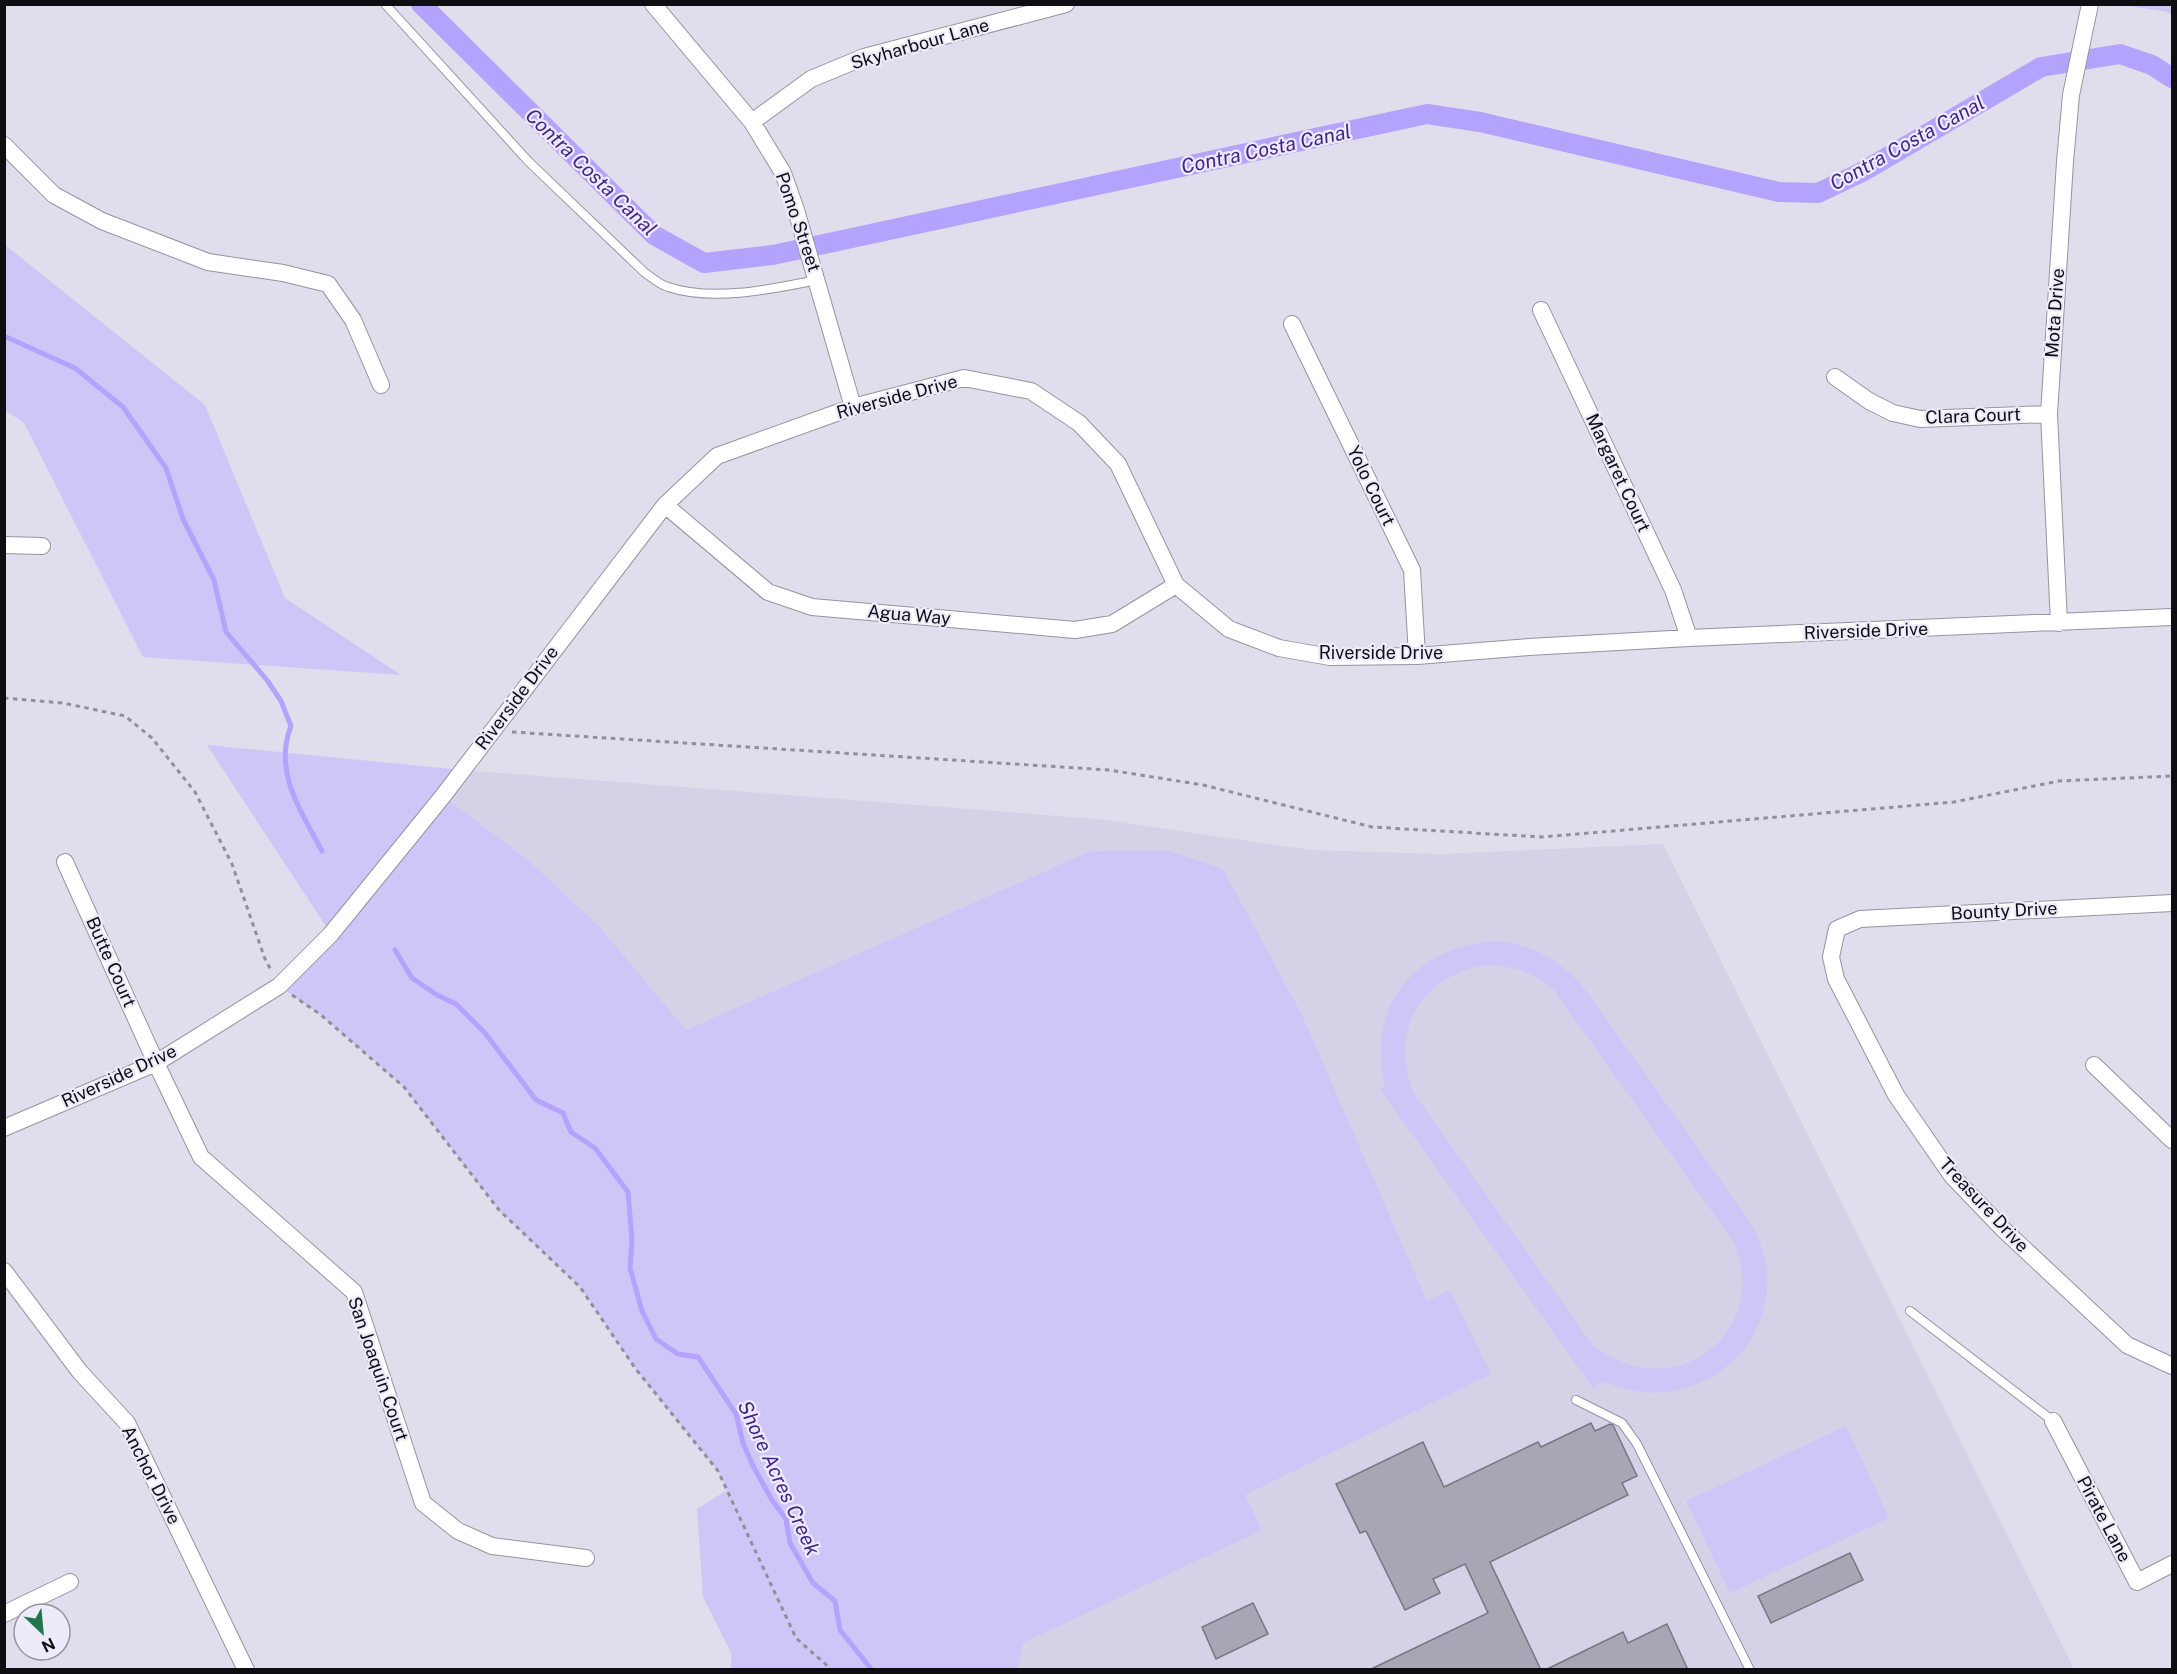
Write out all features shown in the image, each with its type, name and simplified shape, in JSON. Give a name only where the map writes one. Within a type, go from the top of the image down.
[{"type":"street","name":"Pomo Street","points":[[653,4],[752,122],[783,173],[817,280],[853,407]]},
{"type":"street","name":"Skyharbour Lane","points":[[752,122],[812,79],[864,57],[1066,4]]},
{"type":"street","name":"Mota Drive","points":[[2059,623],[2049,414],[2071,95],[2089,10]]},
{"type":"street","points":[[4,145],[54,195],[102,221],[208,262],[283,273],[328,284],[352,320],[381,385]]},
{"type":"street","name":"Margaret Court","points":[[1541,310],[1673,590],[1689,638]]},
{"type":"street","name":"Yolo Court","points":[[1292,324],[1412,570],[1417,656]]},
{"type":"street","name":"Clara Court","points":[[1835,377],[1869,401],[1893,413],[1920,418],[2049,414]]},
{"type":"street","name":"Riverside Drive","points":[[4,1128],[156,1063],[279,986],[331,934],[492,731],[665,505],[717,456],[853,407],[964,378],[1031,391],[1079,423],[1118,464],[1176,585],[1229,629],[1279,648],[1330,657],[1417,656],[1529,646],[2172,617]]},
{"type":"street","name":"Agua Way","points":[[665,505],[768,592],[812,607],[1075,630],[1112,624],[1176,585]]},
{"type":"street","points":[[4,545],[42,546]]},
{"type":"street","name":"Butte Court","points":[[65,862],[156,1063]]},
{"type":"street","name":"Bounty Drive","points":[[1837,929],[1860,919],[1887,916],[2172,903]]},
{"type":"street","name":"Treasure Drive","points":[[1837,929],[1830,957],[1836,979],[1896,1095],[1952,1176],[2004,1230],[2127,1345],[2172,1366]]},
{"type":"street","name":"San Joaquin Court","points":[[156,1063],[201,1157],[354,1292],[423,1503],[458,1531],[492,1546],[586,1557]]},
{"type":"street","points":[[2094,1065],[2172,1140]]},
{"type":"street","name":"Anchor Drive","points":[[4,1271],[80,1372],[127,1423],[246,1670]]},
{"type":"street","name":"Pirate Lane","points":[[2053,1421],[2137,1582],[2172,1564]]},
{"type":"street","points":[[4,1614],[70,1582]]},
{"type":"lane","points":[[385,4],[529,162],[644,272],[666,287],[698,293],[722,293],[765,290],[817,280]]},
{"type":"lane","points":[[1910,1311],[2053,1421]]},
{"type":"lane","points":[[1576,1400],[1622,1423],[1637,1444],[1748,1669]]},
{"type":"path","points":[[4,698],[63,703],[125,716],[152,738],[195,792],[231,864],[265,959],[279,986],[321,1016],[404,1087],[499,1210],[580,1287],[635,1368],[718,1472],[796,1638],[832,1670]]},
{"type":"path","points":[[492,731],[1109,770],[1203,785],[1372,827],[1542,837],[1954,802],[2059,781],[2172,776]]},
{"type":"shaded area","points":[[2123,5],[2172,5],[2172,15],[2168,12]]},
{"type":"shaded area","points":[[5,245],[205,405],[285,598],[401,675],[143,657],[24,423],[5,410]]},
{"type":"shaded area","points":[[207,745],[462,770],[443,796],[527,859],[599,926],[686,1030],[1091,851],[1166,850],[1223,869],[1302,1015],[1427,1301],[1450,1290],[1491,1374],[1245,1495],[1262,1530],[1023,1643],[1018,1669],[731,1669],[731,1653],[703,1597],[697,1509],[727,1490],[718,1471],[635,1368],[580,1287],[499,1210],[404,1087],[321,1015],[279,986],[331,934]]},
{"type":"shaded area","points":[[462,770],[1098,819],[1312,850],[1440,854],[1663,844],[2074,1669],[1018,1669],[1022,1643],[686,1031],[599,926],[527,859],[443,796]]},
{"type":"shaded area","points":[[1501,941],[1526,947],[1557,963],[1575,978],[1750,1222],[1760,1242],[1766,1264],[1765,1304],[1755,1332],[1739,1355],[1717,1374],[1691,1386],[1663,1392],[1633,1391],[1603,1381],[1593,1388],[1380,1089],[1385,1085],[1381,1056],[1383,1028],[1391,1004],[1405,983],[1423,966],[1446,953],[1472,944]],"holes":[[[1484,965],[1494,965],[1530,974],[1554,990],[1735,1244],[1742,1278],[1738,1308],[1726,1334],[1706,1353],[1681,1365],[1652,1369],[1622,1362],[1592,1344],[1413,1092],[1405,1048],[1408,1028],[1416,1010],[1427,995],[1443,982],[1462,972]]]},
{"type":"shaded area","points":[[1846,1426],[1889,1518],[1730,1593],[1686,1501]]},
{"type":"building","points":[[1591,1423],[1595,1431],[1610,1424],[1613,1425],[1637,1476],[1622,1483],[1628,1495],[1490,1562],[1541,1670],[1369,1670],[1488,1613],[1465,1564],[1433,1579],[1440,1593],[1405,1610],[1366,1531],[1360,1533],[1336,1484],[1423,1442],[1444,1487],[1538,1442],[1541,1447]]},
{"type":"building","points":[[1850,1553],[1863,1580],[1771,1623],[1758,1596]]},
{"type":"building","points":[[1253,1603],[1268,1634],[1216,1659],[1202,1627]]},
{"type":"building","points":[[1667,1624],[1688,1670],[1545,1670],[1623,1632],[1628,1643]]},
{"type":"waterway","name":"Contra Costa Canal","points":[[421,4],[654,235],[704,263],[773,255],[1427,114],[1480,122],[1779,192],[1818,193],[1862,172],[2041,67],[2120,54],[2152,65],[2172,78]]},
{"type":"waterway","name":"Shore Acres Creek","points":[[4,336],[75,368],[123,407],[166,468],[183,519],[214,580],[226,632],[267,680],[281,701],[291,726],[286,743],[287,775],[298,806],[322,851]]},
{"type":"waterway","name":"Shore Acres Creek","points":[[395,950],[412,978],[437,995],[456,1004],[485,1033],[536,1100],[563,1113],[571,1132],[595,1148],[628,1192],[632,1241],[630,1268],[642,1311],[656,1339],[678,1354],[698,1357],[736,1414],[743,1443],[753,1466],[772,1500],[786,1519],[790,1543],[813,1583],[835,1601],[840,1630],[872,1670]]}]
